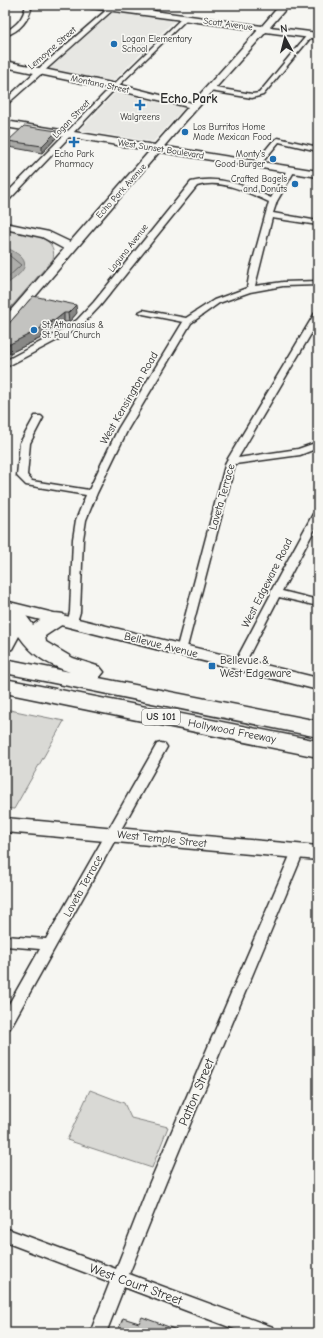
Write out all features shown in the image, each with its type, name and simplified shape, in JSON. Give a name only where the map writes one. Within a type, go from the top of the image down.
[{"type":"highway","points":[[5,606],[18,620],[36,645],[66,663],[94,672],[164,688],[204,705]]},
{"type":"highway","points":[[5,618],[10,633],[9,639],[5,644]]},
{"type":"highway","points":[[36,645],[35,634],[64,621]]},
{"type":"highway","name":"Hollywood Freeway","points":[[5,666],[318,729]]},
{"type":"highway","name":"Hollywood Freeway","points":[[5,686],[318,749]]},
{"type":"main road","name":"West Sunset Boulevard","points":[[5,124],[69,133],[318,174]]},
{"type":"street","points":[[5,34],[24,21],[28,16],[29,5]]},
{"type":"street","name":"Scott Avenue","points":[[91,5],[314,35]]},
{"type":"street","points":[[148,13],[156,5]]},
{"type":"street","name":"Echo Park Avenue","points":[[5,324],[70,247],[285,5]]},
{"type":"street","name":"Lemoyne Street","points":[[5,104],[39,71],[112,8]]},
{"type":"street","name":"Logan Street","points":[[5,199],[114,87],[185,18]]},
{"type":"street","points":[[210,89],[252,96],[261,94],[314,35]]},
{"type":"street","name":"Montana Street","points":[[5,64],[194,106]]},
{"type":"street","points":[[258,164],[278,140],[318,149]]},
{"type":"street","points":[[251,288],[254,271],[273,201],[291,170]]},
{"type":"street","name":"Laguna Avenue","points":[[5,364],[62,334],[80,322],[97,304],[194,184],[209,181],[224,183],[273,201]]},
{"type":"street","points":[[270,215],[318,223]]},
{"type":"street","points":[[5,226],[45,234],[70,247]]},
{"type":"street","name":"West Kensington Road","points":[[64,621],[75,612],[78,539],[82,520],[92,493],[123,429],[188,321],[214,302],[251,288],[279,284],[318,283]]},
{"type":"street","points":[[143,312],[188,321]]},
{"type":"street","name":"Laveta Terrace","points":[[181,650],[231,462],[314,332],[318,315]]},
{"type":"street","points":[[38,418],[25,443],[22,476],[29,483],[92,493]]},
{"type":"street","points":[[231,462],[300,452],[318,445]]},
{"type":"street","name":"West Edgeware Road","points":[[239,664],[275,593],[317,518]]},
{"type":"street","points":[[275,593],[318,603]]},
{"type":"street","name":"Bellevue Avenue","points":[[5,606],[318,684]]},
{"type":"street","name":"Laveta Terrace","points":[[5,1024],[161,747]]},
{"type":"street","name":"West Temple Street","points":[[5,825],[318,853]]},
{"type":"street","name":"Patton Street","points":[[98,1333],[158,1182],[298,851]]},
{"type":"street","points":[[5,941],[50,945]]},
{"type":"street","name":"West Court Street","points":[[5,1235],[266,1333]]},
{"type":"shaded area","name":"Logan Elementary School","points":[[114,11],[176,19],[111,83],[49,69]]},
{"type":"shaded area","points":[[116,92],[184,108],[153,142],[80,130]]},
{"type":"shaded area","points":[[5,229],[38,236],[45,240],[50,244],[53,251],[53,259],[5,314]]},
{"type":"shaded area","points":[[5,709],[64,721],[14,809],[5,808]]},
{"type":"shaded area","points":[[90,1090],[124,1103],[131,1118],[168,1127],[152,1168],[67,1140]]},
{"type":"water","points":[[5,247],[20,256],[24,261],[24,265],[23,270],[19,275],[5,285]]},
{"type":"building","points":[[24,126],[57,131],[42,146],[8,141]]},
{"type":"building","points":[[33,296],[76,305],[68,313],[64,313],[54,321],[51,320],[48,324],[44,323],[40,329],[5,346],[5,328]]},
{"type":"building","points":[[142,1317],[184,1333],[117,1333],[123,1318],[139,1323]]},
{"type":"place","name":"Logan Elementary School","points":[[114,44]]},
{"type":"place","name":"Walgreens","points":[[140,105]]},
{"type":"place","name":"Los Burritos Home Made Mexican Food","points":[[185,132]]},
{"type":"place","name":"Echo Park Pharmacy","points":[[74,142]]},
{"type":"place","name":"Monty's Good Burger","points":[[273,159]]},
{"type":"place","name":"Crafted Bagels and Donuts","points":[[295,184]]},
{"type":"place","name":"St. Athanasius & St. Paul Church","points":[[34,330]]},
{"type":"place","name":"Bellevue & West Edgeware","points":[[212,666]]},
{"type":"district","name":"Echo Park","points":[[189,98]]}]
